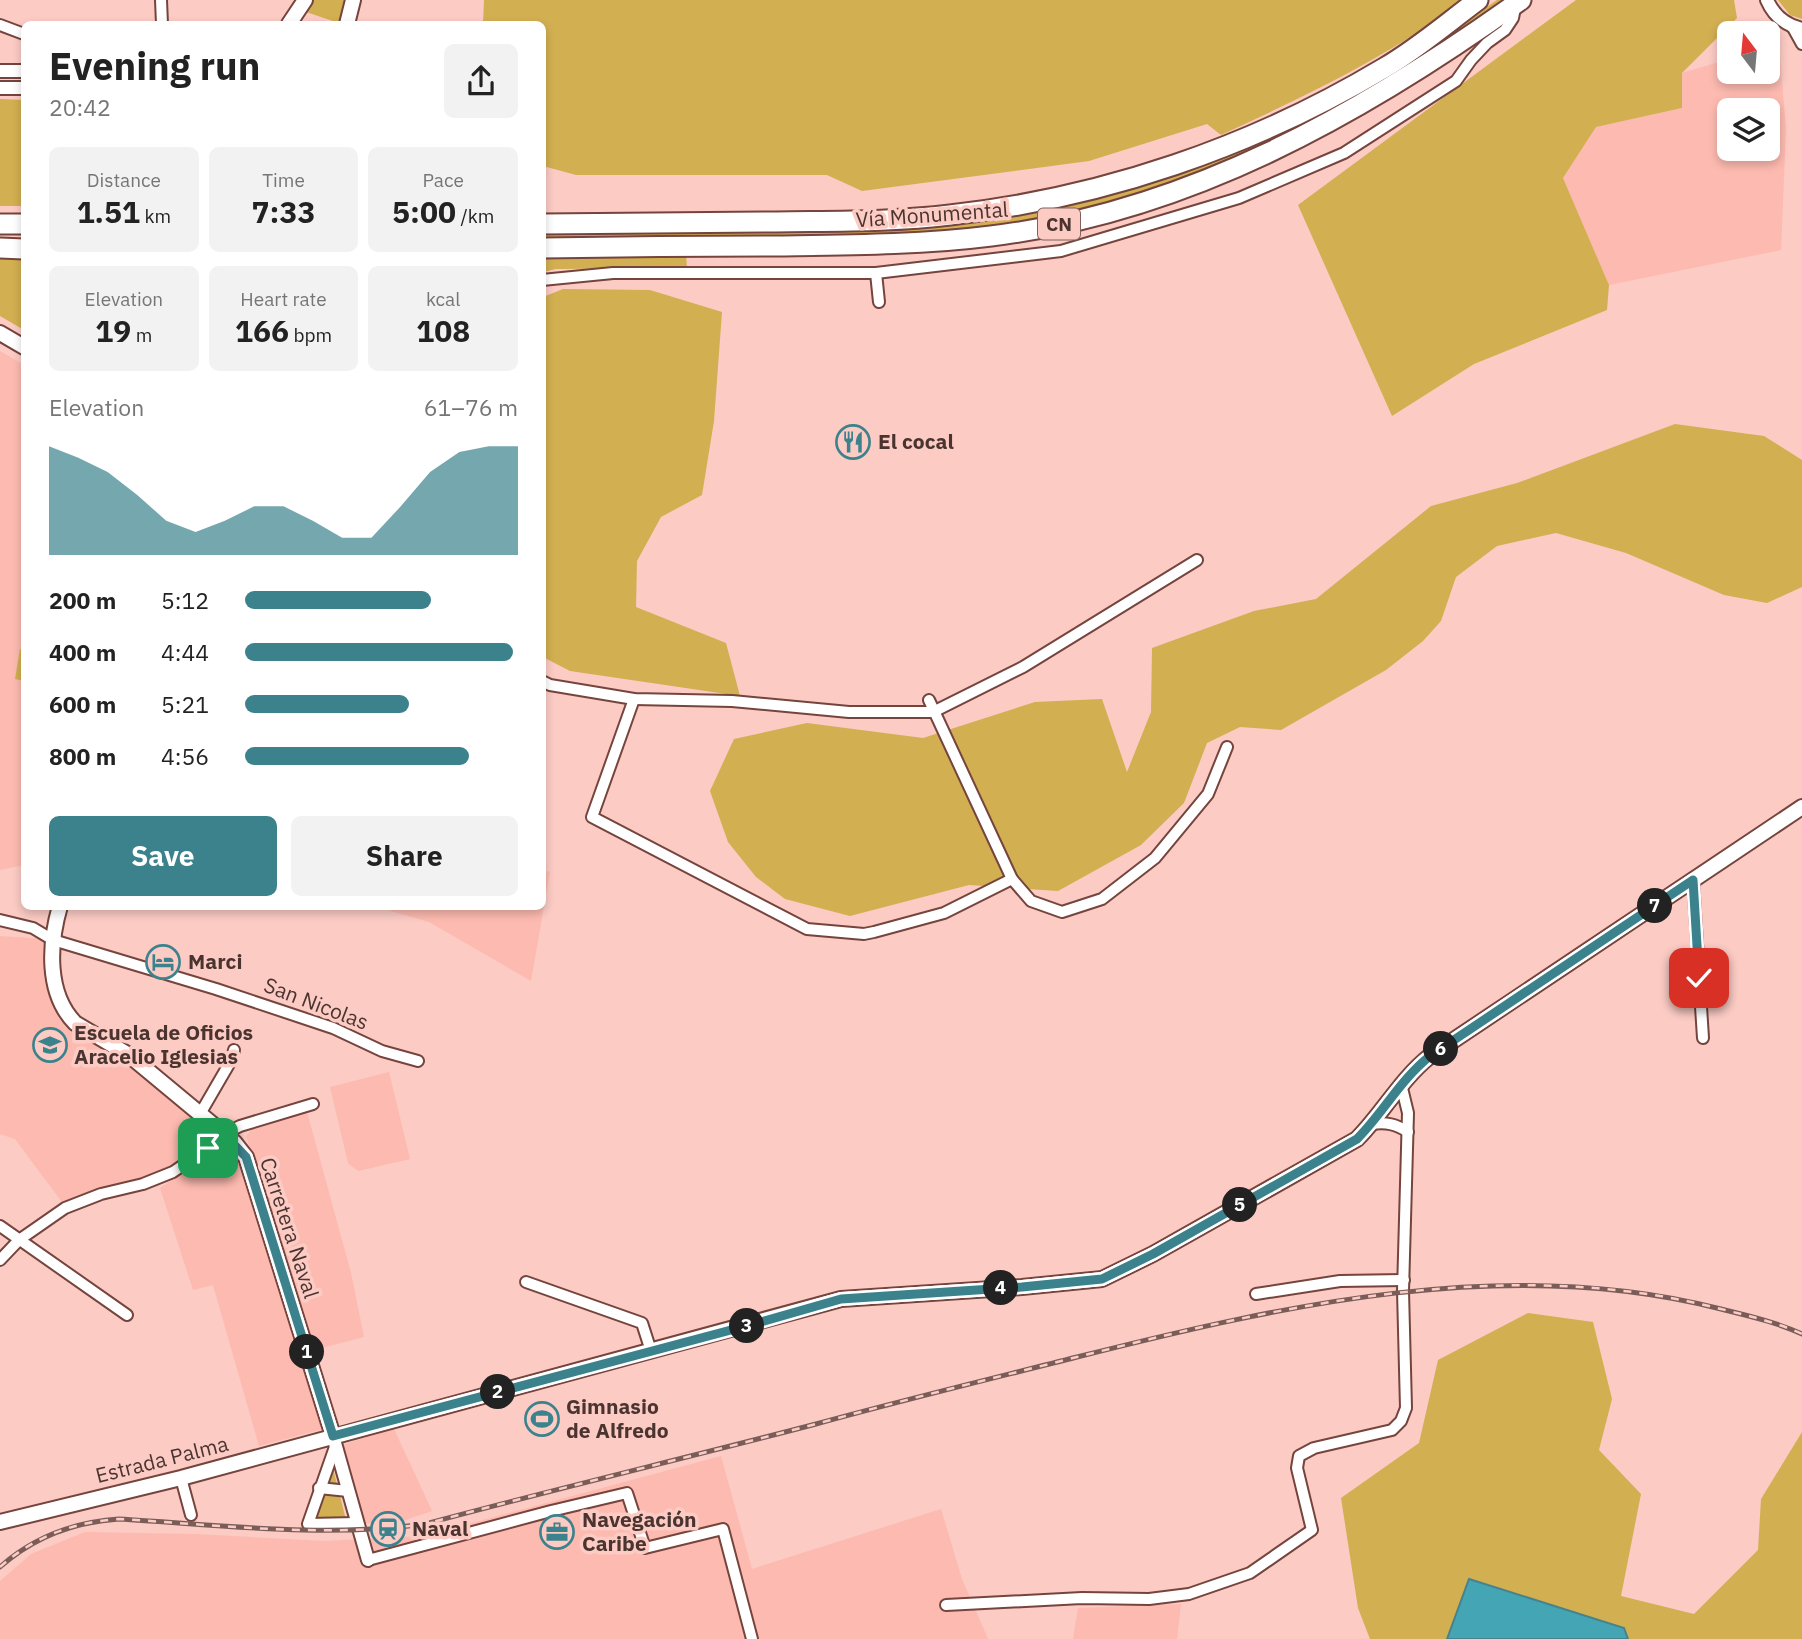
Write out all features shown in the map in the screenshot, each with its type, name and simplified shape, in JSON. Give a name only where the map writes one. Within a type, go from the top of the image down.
[{"type":"highway","name":"Vía Monumental","points":[[546,224],[822,221],[949,215],[1104,187],[1168,168],[1232,144],[1291,117],[1387,67],[1478,0]]},
{"type":"highway","name":"Vía Monumental","points":[[546,248],[908,243],[992,236],[1107,212],[1211,179],[1304,136],[1442,55],[1519,2]]},
{"type":"highway","points":[[0,224],[21,224]]},
{"type":"highway","points":[[0,248],[21,249]]},
{"type":"main road","points":[[291,21],[305,0]]},
{"type":"main road","points":[[348,21],[353,0]]},
{"type":"main road","points":[[0,333],[21,345]]},
{"type":"main road","name":"Estrada Palma","points":[[0,1522],[335,1440],[841,1299],[1102,1279],[1153,1254],[1357,1139],[1372,1124],[1401,1084],[1430,1056],[1802,807]]},
{"type":"main road","name":"Carretera Naval","points":[[59,910],[52,960],[62,1007],[68,1016],[75,1023],[129,1055],[224,1134],[246,1157],[335,1440]]},
{"type":"street","points":[[161,0],[162,21]]},
{"type":"street","points":[[1768,0],[1776,15],[1797,28],[1802,44]]},
{"type":"street","points":[[546,280],[613,273],[876,273],[1061,251],[1239,198],[1344,153],[1456,81],[1479,51],[1505,30],[1519,2]]},
{"type":"street","points":[[0,25],[21,33]]},
{"type":"street","points":[[0,71],[21,71]]},
{"type":"street","points":[[0,88],[21,88]]},
{"type":"street","points":[[876,273],[879,302]]},
{"type":"street","points":[[546,683],[634,699],[732,701],[849,712],[933,712],[1023,667],[1196,560]]},
{"type":"street","points":[[634,699],[592,817],[807,929],[864,934],[874,932],[944,913],[1012,879]]},
{"type":"street","points":[[929,700],[1012,879],[1031,901],[1062,912],[1102,899],[1155,858],[1208,794],[1227,747]]},
{"type":"street","points":[[1693,880],[1703,1038]]},
{"type":"street","name":"San Nicolas","points":[[0,920],[33,928],[53,940],[216,989],[333,1028],[382,1051],[418,1060]]},
{"type":"street","points":[[200,1114],[234,1050]]},
{"type":"street","points":[[946,1605],[1082,1598],[1149,1599],[1189,1594],[1250,1573],[1312,1530],[1297,1468],[1299,1456],[1314,1448],[1392,1430],[1401,1421],[1406,1408],[1404,1280],[1408,1114],[1401,1084]]},
{"type":"street","points":[[0,1260],[19,1240],[65,1208],[173,1172],[224,1134],[240,1126],[313,1104]]},
{"type":"street","points":[[1372,1124],[1397,1125],[1408,1132]]},
{"type":"street","points":[[0,1226],[127,1315]]},
{"type":"street","points":[[1256,1294],[1340,1281],[1404,1280]]},
{"type":"street","points":[[526,1282],[642,1323],[651,1351]]},
{"type":"street","points":[[335,1440],[308,1524],[356,1524]]},
{"type":"street","points":[[335,1440],[368,1560],[627,1493],[645,1548],[723,1529],[752,1639]]},
{"type":"street","points":[[181,1478],[191,1515]]},
{"type":"street","points":[[319,1488],[348,1491]]},
{"type":"shaded area","points":[[308,0],[346,0],[338,21],[306,12]]},
{"type":"shaded area","points":[[484,0],[1463,0],[1406,40],[1376,57],[1221,135],[1207,124],[1089,161],[862,191],[827,175],[576,175],[546,167],[546,21],[483,21]]},
{"type":"shaded area","points":[[1497,0],[1512,0],[1413,67],[1246,157],[1141,195],[1046,219],[936,235],[546,242],[546,235],[814,232],[931,227],[986,222],[1041,212],[1192,170],[1242,149],[1451,32]]},
{"type":"shaded area","points":[[1576,0],[1734,0],[1737,18],[1734,21],[1717,21],[1717,38],[1682,73],[1682,108],[1596,127],[1563,178],[1609,285],[1607,310],[1474,364],[1392,416],[1298,205]]},
{"type":"shaded area","points":[[1778,0],[1802,0],[1802,19],[1790,15]]},
{"type":"shaded area","points":[[1780,56],[1786,129],[1781,250],[1609,285],[1563,178],[1596,127],[1682,108],[1682,73],[1717,63],[1717,84],[1780,84]]},
{"type":"shaded area","points":[[0,99],[21,100],[21,206],[0,206]]},
{"type":"shaded area","points":[[686,253],[687,268],[546,271],[546,255]]},
{"type":"shaded area","points":[[0,254],[21,256],[21,328],[0,316]]},
{"type":"shaded area","points":[[563,289],[650,290],[722,312],[714,421],[702,495],[661,517],[637,561],[636,607],[726,643],[740,696],[570,671],[546,659],[546,296]]},
{"type":"shaded area","points":[[0,351],[21,363],[21,866],[0,870]]},
{"type":"shaded area","points":[[1675,424],[1764,436],[1802,460],[1802,587],[1767,603],[1724,595],[1626,553],[1556,533],[1497,546],[1456,577],[1441,621],[1423,641],[1386,670],[1281,730],[1240,727],[1207,743],[1184,803],[1141,845],[1058,891],[969,885],[850,916],[785,899],[756,877],[728,842],[710,791],[734,739],[807,723],[923,738],[1035,702],[1102,699],[1127,772],[1151,712],[1152,648],[1254,611],[1316,599],[1431,506],[1517,483]]},
{"type":"shaded area","points":[[20,649],[21,680],[15,679]]},
{"type":"shaded area","points":[[546,871],[550,872],[546,895]]},
{"type":"shaded area","points":[[387,910],[543,910],[531,981],[429,922]]},
{"type":"shaded area","name":"Escuela de Oficios Aracelio Iglesias","points":[[0,936],[45,939],[45,973],[52,1001],[62,1021],[138,1070],[210,1130],[191,1155],[150,1176],[62,1202],[15,1139],[0,1134]]},
{"type":"shaded area","points":[[389,1072],[410,1159],[358,1171],[348,1163],[330,1087]]},
{"type":"shaded area","points":[[307,1112],[351,1273],[364,1337],[310,1351],[246,1136],[252,1129]]},
{"type":"shaded area","points":[[220,1149],[238,1162],[323,1429],[259,1446],[213,1285],[193,1290],[160,1188]]},
{"type":"shaded area","points":[[1528,1313],[1593,1322],[1612,1399],[1599,1450],[1641,1494],[1621,1596],[1694,1614],[1758,1550],[1761,1499],[1802,1432],[1802,1639],[1628,1639],[1624,1628],[1469,1579],[1447,1639],[1370,1639],[1358,1608],[1341,1498],[1419,1443],[1438,1360]]},
{"type":"shaded area","points":[[394,1429],[432,1511],[396,1523],[363,1523],[342,1445]]},
{"type":"shaded area","points":[[721,1456],[752,1569],[941,1509],[962,1579],[988,1639],[0,1639],[0,1581],[31,1554],[85,1532],[196,1534],[325,1541],[423,1536]]},
{"type":"shaded area","points":[[332,1464],[346,1520],[315,1519]]},
{"type":"shaded area","points":[[1181,1604],[1177,1639],[1073,1639],[1078,1608]]},
{"type":"water","points":[[1469,1579],[1624,1628],[1628,1639],[1447,1639]]},
{"type":"railway","points":[[0,1567],[27,1547],[56,1532],[86,1523],[119,1519],[311,1530],[425,1524],[1155,1338],[1316,1304],[1397,1293],[1479,1286],[1560,1286],[1641,1293],[1742,1314],[1802,1334]]},
{"type":"place","name":"El cocal","points":[[853,442]]},
{"type":"place","name":"Marci","points":[[163,962]]},
{"type":"place","name":"Escuela de Oficios Aracelio Iglesias","points":[[50,1045]]},
{"type":"place","name":"Gimnasio de Alfredo","points":[[542,1419]]},
{"type":"place","name":"Naval","points":[[388,1529]]},
{"type":"place","name":"Navegación Caribe","points":[[557,1532]]},
{"type":"route","points":[[208,1148],[224,1134],[246,1157],[333,1436],[841,1299],[1102,1279],[1153,1254],[1357,1139],[1372,1124],[1407,1076],[1430,1056],[1693,880],[1699,978]]}]
